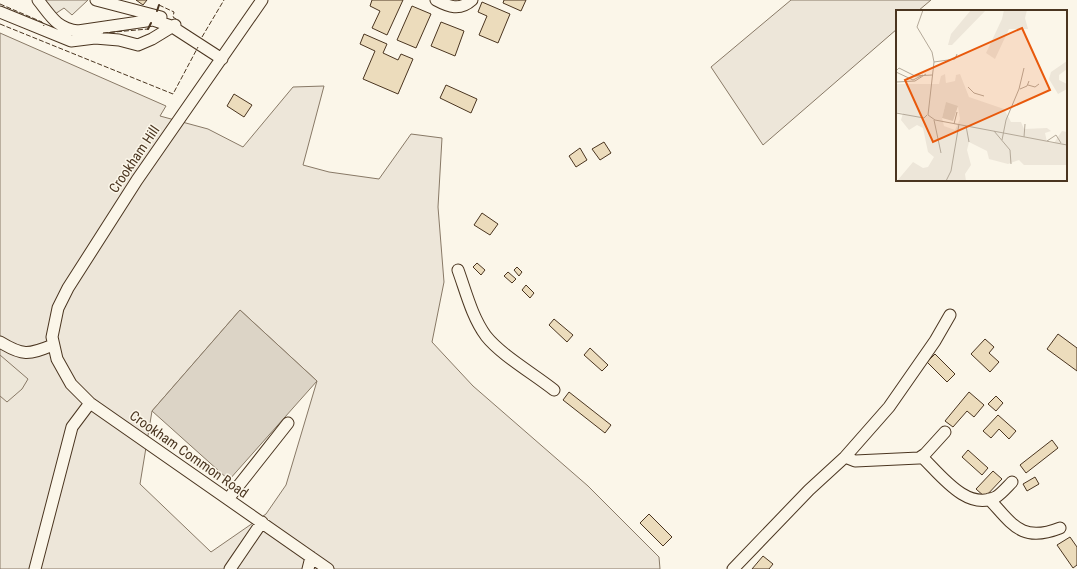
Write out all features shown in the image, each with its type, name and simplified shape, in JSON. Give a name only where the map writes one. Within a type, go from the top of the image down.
[{"type":"street","points":[[38,0],[60,27],[69,30],[78,31],[153,20],[174,25]]},
{"type":"street","points":[[96,0],[155,15],[174,25],[223,57]]},
{"type":"street","name":"Crookham Hill","points":[[53,345],[53,328],[58,308],[68,288],[137,180],[262,0]]},
{"type":"street","points":[[436,0],[456,8],[466,5],[472,0]]},
{"type":"street","points":[[0,12],[71,41],[95,38],[119,40],[138,45],[152,39],[174,25]]},
{"type":"street","points":[[458,270],[478,323],[486,336],[500,349],[554,390]]},
{"type":"street","points":[[732,569],[809,490],[845,457],[890,407],[935,341],[950,315]]},
{"type":"street","points":[[0,342],[16,352],[34,352],[53,345]]},
{"type":"street","name":"Crookham Common Road","points":[[53,345],[62,370],[90,403],[328,569]]},
{"type":"street","points":[[35,569],[72,427],[90,403]]},
{"type":"street","points":[[228,499],[288,423]]},
{"type":"street","points":[[845,457],[855,461],[913,459],[922,457],[945,432]]},
{"type":"street","points":[[922,457],[964,496],[982,501],[996,497],[1012,482]]},
{"type":"street","points":[[989,499],[1011,523],[1021,531],[1047,533],[1060,528]]},
{"type":"street","points":[[230,569],[262,522]]},
{"type":"street","points":[[308,569],[311,557]]},
{"type":"shaded area","points":[[44,0],[88,0],[72,15],[64,8],[55,14]]},
{"type":"shaded area","points":[[791,0],[931,0],[919,10],[896,10],[896,30],[763,145],[711,67]]},
{"type":"shaded area","points":[[0,33],[166,106],[160,116],[208,129],[243,147],[293,87],[324,86],[303,165],[329,172],[379,179],[411,134],[442,138],[438,207],[444,282],[432,342],[473,386],[588,486],[659,557],[660,569],[0,569]],"holes":[[[240,310],[317,381],[286,485],[266,514],[211,552],[140,484],[152,411]]]},
{"type":"shaded area","points":[[240,310],[317,381],[229,480],[152,411]]},
{"type":"shaded area","points":[[0,355],[28,379],[22,389],[7,402],[0,396]]},
{"type":"building","points":[[136,0],[147,0],[143,5]]},
{"type":"building","points":[[372,0],[403,0],[387,35],[372,28],[380,11],[370,6]]},
{"type":"building","points":[[504,0],[526,0],[521,11],[503,3]]},
{"type":"building","points":[[482,2],[510,14],[498,43],[479,35],[487,16],[478,12]]},
{"type":"building","points":[[412,6],[431,14],[416,48],[397,40]]},
{"type":"building","points":[[441,22],[464,31],[455,56],[431,46]]},
{"type":"building","points":[[364,34],[387,44],[383,53],[398,60],[401,54],[413,59],[398,94],[363,79],[375,51],[360,44]]},
{"type":"building","points":[[446,85],[477,99],[471,113],[440,98]]},
{"type":"building","points":[[234,94],[252,105],[244,117],[227,106]]},
{"type":"building","points":[[604,142],[611,153],[600,160],[592,149]]},
{"type":"building","points":[[580,148],[587,160],[576,167],[569,156]]},
{"type":"building","points":[[482,213],[498,224],[490,235],[474,225]]},
{"type":"building","points":[[477,263],[485,270],[481,275],[473,267]]},
{"type":"building","points":[[517,267],[522,272],[519,276],[514,270]]},
{"type":"building","points":[[508,272],[516,279],[512,283],[504,276]]},
{"type":"building","points":[[526,285],[534,293],[530,298],[522,290]]},
{"type":"building","points":[[554,319],[573,335],[567,342],[549,325]]},
{"type":"building","points":[[1058,334],[1077,348],[1077,371],[1047,349]]},
{"type":"building","points":[[985,339],[994,347],[989,353],[999,362],[990,372],[971,354]]},
{"type":"building","points":[[590,348],[608,365],[602,371],[584,355]]},
{"type":"building","points":[[935,354],[955,374],[947,382],[927,362]]},
{"type":"building","points":[[569,392],[611,425],[605,433],[563,400]]},
{"type":"building","points":[[969,392],[984,405],[974,417],[967,411],[953,427],[945,421]]},
{"type":"building","points":[[996,396],[1003,403],[996,411],[988,404]]},
{"type":"building","points":[[998,415],[1016,431],[1009,439],[999,429],[991,438],[983,431]]},
{"type":"building","points":[[1052,440],[1058,448],[1026,473],[1020,465]]},
{"type":"building","points":[[968,450],[988,468],[982,475],[962,457]]},
{"type":"building","points":[[993,471],[1002,479],[985,497],[976,489]]},
{"type":"building","points":[[1035,477],[1039,484],[1027,491],[1023,484]]},
{"type":"building","points":[[649,514],[672,537],[663,546],[640,523]]},
{"type":"building","points":[[1070,537],[1077,547],[1077,565],[1073,568],[1057,545]]},
{"type":"building","points":[[763,556],[773,564],[769,569],[752,569]]},
{"type":"fence","points":[[202,37],[224,0]]},
{"type":"fence","points":[[0,4],[42,22],[44,26]]},
{"type":"fence","points":[[159,5],[174,12],[173,17],[176,19]]},
{"type":"fence","points":[[0,24],[173,94],[198,47]]},
{"type":"fence","points":[[103,33],[148,29]]},
{"type":"wall","points":[[157,11],[159,5]]},
{"type":"wall","points":[[148,29],[151,23]]}]
